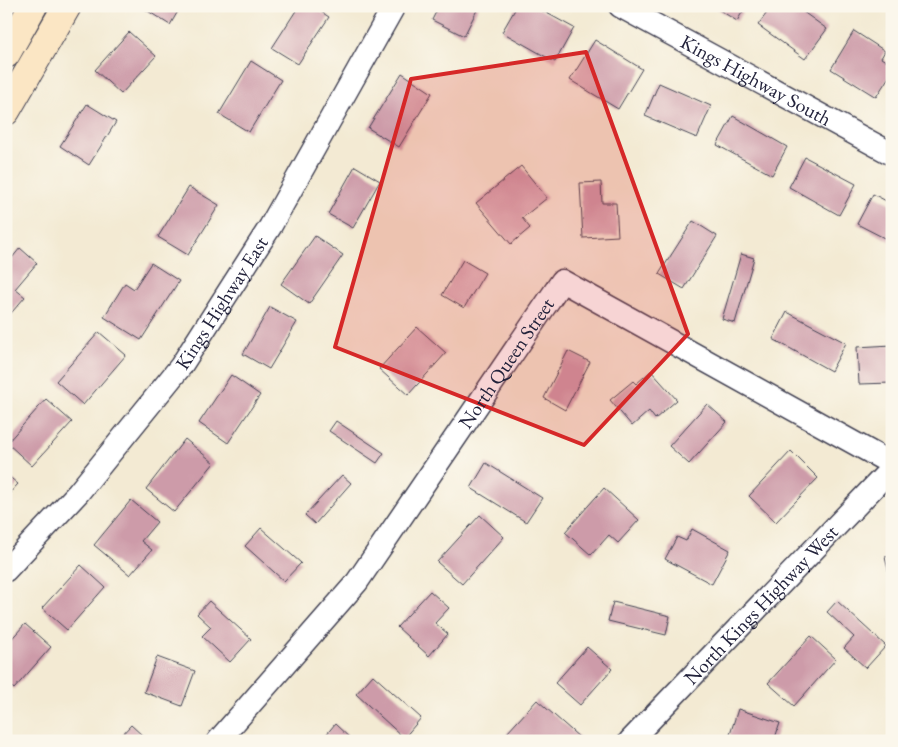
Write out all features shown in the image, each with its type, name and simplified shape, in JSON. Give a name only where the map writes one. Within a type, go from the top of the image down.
[{"type":"street","name":"Kings Highway East","points":[[6,570],[78,494],[181,366],[270,226],[394,6]]},
{"type":"street","name":"Kings Highway South","points":[[620,6],[892,154]]},
{"type":"street","points":[[6,54],[32,7],[62,14],[6,111]]},
{"type":"street","name":"North Queen Street","points":[[218,741],[357,582],[562,281],[892,464]]},
{"type":"street","name":"North Kings Highway West","points":[[630,741],[892,468]]},
{"type":"highlighted area","points":[[586,52],[688,334],[584,445],[335,347],[411,79]]},
{"type":"building","points":[[140,6],[181,6],[170,25]]},
{"type":"building","points":[[299,6],[312,6],[329,17],[298,64],[272,48]]},
{"type":"building","points":[[439,6],[479,6],[464,36],[432,20]]},
{"type":"building","points":[[517,6],[534,6],[574,28],[555,62],[502,32]]},
{"type":"building","points":[[713,6],[746,6],[737,21]]},
{"type":"building","points":[[772,6],[795,6],[827,29],[805,59],[758,25]]},
{"type":"building","points":[[854,31],[885,51],[881,58],[892,65],[892,72],[876,97],[831,69]]},
{"type":"building","points":[[129,32],[156,56],[121,94],[95,70]]},
{"type":"building","points":[[595,40],[642,69],[618,109],[570,80]]},
{"type":"building","points":[[251,61],[281,80],[249,132],[219,114]]},
{"type":"building","points":[[402,73],[432,93],[399,147],[368,128]]},
{"type":"building","points":[[659,83],[711,106],[697,138],[645,116]]},
{"type":"building","points":[[87,104],[116,122],[89,165],[60,146]]},
{"type":"building","points":[[733,116],[787,147],[772,175],[717,145]]},
{"type":"building","points":[[805,157],[856,184],[839,215],[789,187]]},
{"type":"building","points":[[355,166],[380,181],[353,228],[328,214]]},
{"type":"building","points":[[521,166],[547,198],[522,218],[530,228],[511,244],[476,203]]},
{"type":"building","points":[[601,182],[602,203],[616,203],[618,236],[583,238],[580,183]]},
{"type":"building","points":[[189,187],[219,205],[188,255],[158,237]]},
{"type":"building","points":[[873,194],[892,204],[892,242],[857,224]]},
{"type":"building","points":[[693,221],[717,236],[684,289],[659,274]]},
{"type":"building","points":[[315,236],[343,255],[309,304],[281,284]]},
{"type":"building","points":[[20,248],[37,263],[15,289],[25,297],[6,319],[6,253],[12,258]]},
{"type":"building","points":[[741,254],[754,258],[735,323],[722,319]]},
{"type":"building","points":[[463,260],[485,273],[464,308],[442,295]]},
{"type":"building","points":[[151,263],[179,281],[141,340],[104,317],[125,283],[134,289]]},
{"type":"building","points":[[270,307],[297,322],[269,369],[243,354]]},
{"type":"building","points":[[787,312],[846,343],[831,371],[773,339]]},
{"type":"building","points":[[417,327],[446,353],[408,395],[379,369]]},
{"type":"building","points":[[99,332],[126,355],[83,405],[56,381]]},
{"type":"building","points":[[892,345],[892,383],[859,384],[857,347]]},
{"type":"building","points":[[568,351],[590,362],[565,410],[544,398]]},
{"type":"building","points":[[651,371],[677,400],[655,419],[649,411],[632,426],[610,400],[633,381],[636,384]]},
{"type":"building","points":[[231,375],[260,395],[228,443],[199,423]]},
{"type":"building","points":[[46,399],[72,422],[32,466],[7,443]]},
{"type":"building","points":[[707,404],[727,422],[689,464],[669,446]]},
{"type":"building","points":[[336,421],[384,453],[377,463],[329,431]]},
{"type":"building","points":[[185,439],[214,463],[174,512],[146,489]]},
{"type":"building","points":[[791,451],[818,478],[776,522],[749,496]]},
{"type":"building","points":[[486,463],[542,498],[526,522],[471,488]]},
{"type":"building","points":[[6,474],[18,484],[6,497]]},
{"type":"building","points":[[342,475],[351,483],[315,524],[305,515]]},
{"type":"building","points":[[604,488],[639,520],[618,543],[609,535],[591,555],[565,532]]},
{"type":"building","points":[[131,500],[157,522],[141,541],[152,550],[130,575],[94,545]]},
{"type":"building","points":[[480,515],[504,537],[462,584],[437,562]]},
{"type":"building","points":[[261,528],[301,563],[284,581],[245,546]]},
{"type":"building","points":[[692,529],[730,550],[712,584],[665,559],[677,537],[686,541]]},
{"type":"building","points":[[892,556],[892,582],[891,582],[885,557]]},
{"type":"building","points":[[81,565],[105,587],[67,630],[42,608]]},
{"type":"building","points":[[430,591],[449,608],[435,623],[448,634],[429,656],[397,627]]},
{"type":"building","points":[[209,601],[251,639],[230,662],[202,636],[211,627],[197,614]]},
{"type":"building","points":[[837,601],[886,646],[866,668],[844,648],[854,637],[827,612]]},
{"type":"building","points":[[613,602],[670,616],[666,635],[608,621]]},
{"type":"building","points":[[25,624],[51,647],[14,689],[6,682],[6,645]]},
{"type":"building","points":[[811,636],[836,659],[794,706],[768,683]]},
{"type":"building","points":[[587,647],[612,669],[580,705],[555,683]]},
{"type":"building","points":[[157,657],[195,671],[182,706],[144,692]]},
{"type":"building","points":[[373,675],[421,718],[404,738],[356,694]]},
{"type":"building","points":[[537,700],[580,738],[578,741],[515,741],[507,733]]},
{"type":"building","points":[[738,709],[780,723],[774,741],[728,741]]},
{"type":"building","points":[[335,724],[353,741],[321,741]]},
{"type":"building","points":[[131,725],[143,736],[138,741],[116,741]]}]
